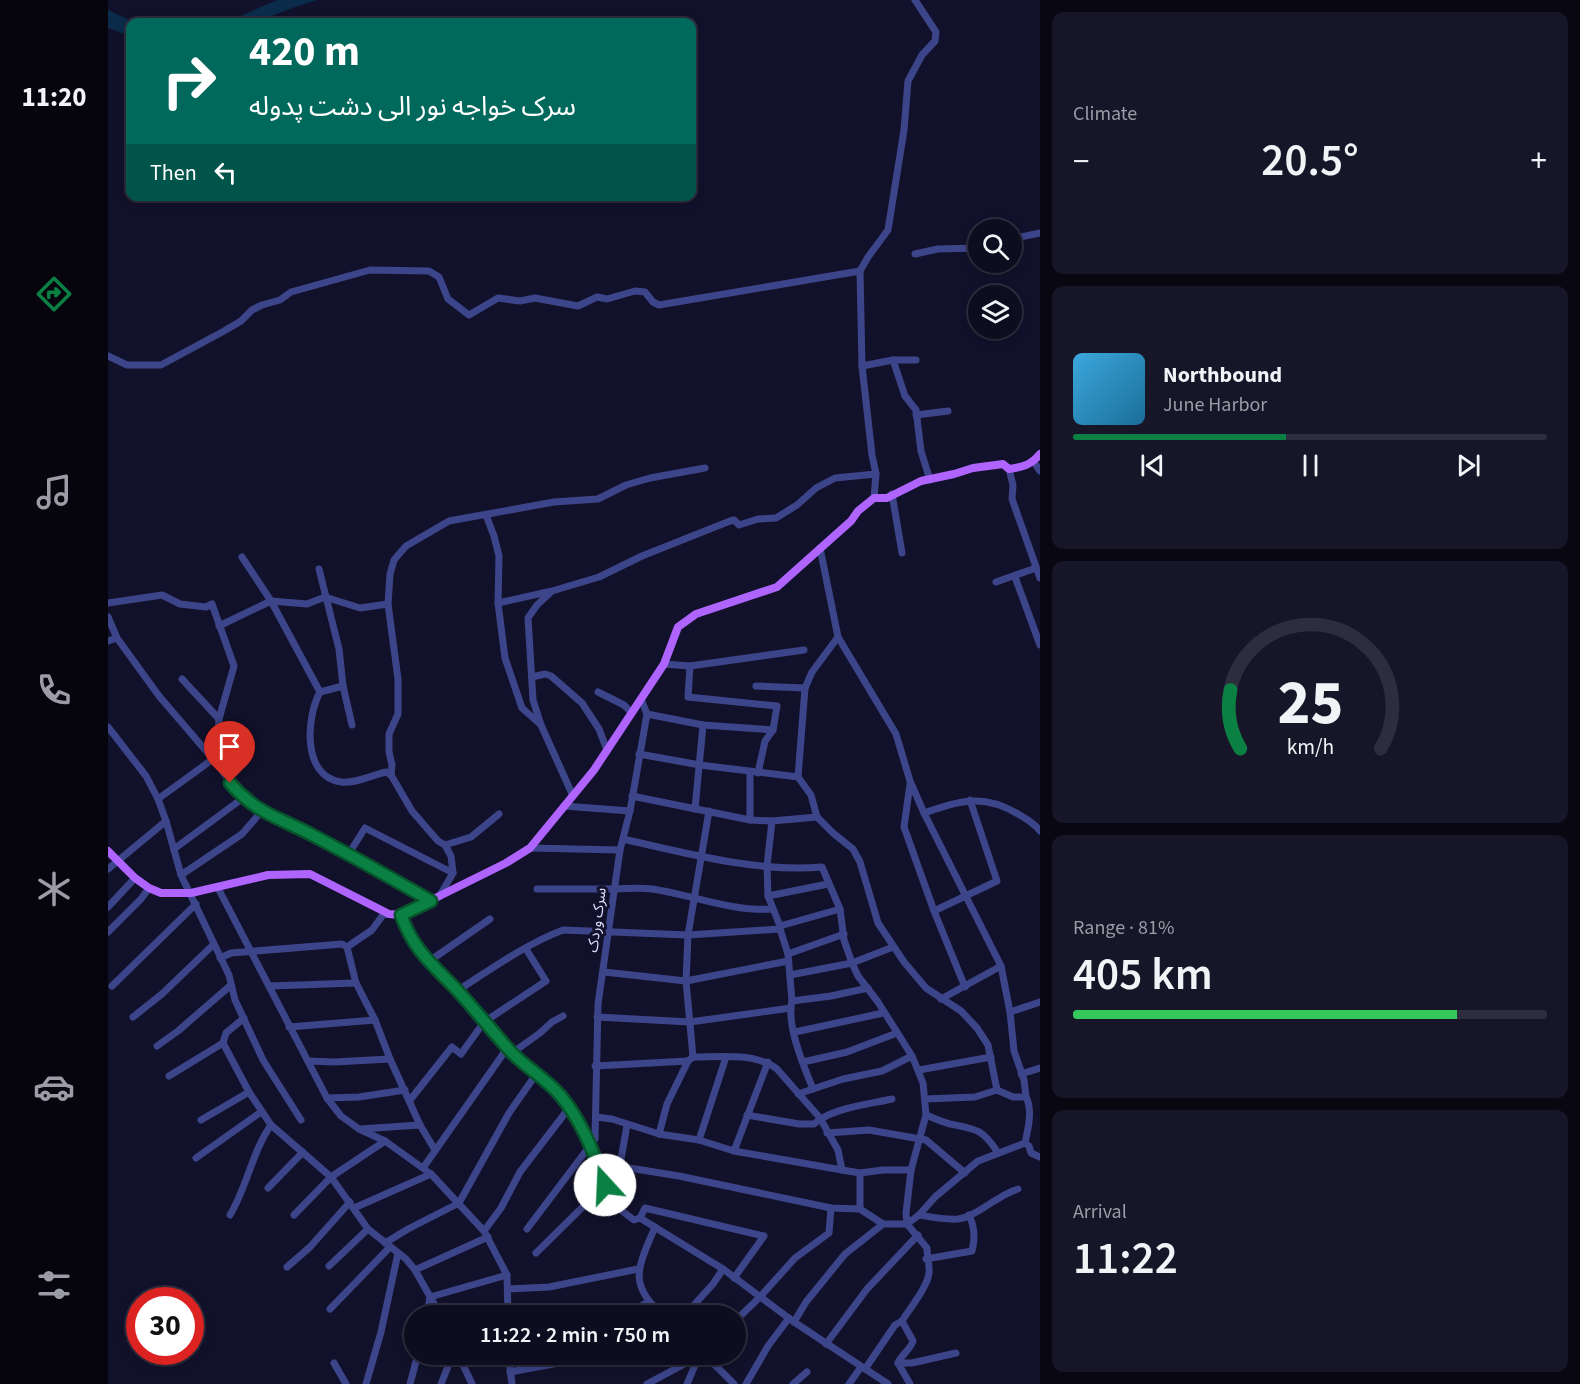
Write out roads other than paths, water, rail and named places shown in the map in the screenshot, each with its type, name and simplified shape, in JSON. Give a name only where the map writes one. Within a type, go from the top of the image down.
[{"type":"main road","points":[[108,851],[135,878],[148,888],[161,893],[191,893],[268,875],[310,874],[389,914],[401,915],[506,863],[530,848],[594,770],[664,664],[678,627],[696,614],[777,587],[874,498],[887,498],[921,481],[973,468],[1002,464],[1010,470],[1027,466],[1037,458]]},
{"type":"street","points":[[874,498],[876,474],[862,366],[860,271],[868,256],[888,230],[904,130],[908,81],[922,55],[935,41],[936,32],[915,0]]},
{"type":"street","points":[[1022,237],[1040,233]]},
{"type":"street","points":[[915,254],[938,249],[968,248]]},
{"type":"street","points":[[108,356],[127,365],[161,365],[241,321],[248,312],[262,305],[280,300],[291,292],[370,270],[423,270],[435,273],[448,299],[469,315],[498,297],[520,301],[535,298],[578,306],[597,297],[607,299],[635,291],[645,292],[653,302],[659,305],[860,271]]},
{"type":"street","points":[[862,366],[892,360],[916,360]]},
{"type":"street","points":[[892,360],[905,396],[916,410],[921,451],[930,480]]},
{"type":"street","points":[[916,415],[948,411]]},
{"type":"street","points":[[1037,458],[1040,471]]},
{"type":"street","points":[[391,775],[389,734],[398,714],[398,679],[394,635],[388,604],[390,574],[394,560],[406,546],[449,521],[554,502],[598,498],[626,485],[650,478],[705,468]]},
{"type":"street","points":[[1010,470],[1013,485],[1012,499],[1040,578]]},
{"type":"street","points":[[498,603],[552,591],[599,577],[642,556],[730,521],[734,520],[739,525],[758,519],[776,518],[797,505],[816,488],[835,478],[876,474]]},
{"type":"street","points":[[892,494],[902,552]]},
{"type":"street","points":[[486,515],[499,556],[498,603],[505,658],[522,708],[541,725]]},
{"type":"street","points":[[820,548],[838,637],[896,734],[910,782],[924,813],[1001,966],[1010,1012],[1014,1051],[1029,1101],[1029,1122],[1025,1143]]},
{"type":"street","points":[[242,557],[271,601],[320,692]]},
{"type":"street","points":[[996,582],[1036,568]]},
{"type":"street","points":[[319,569],[339,649],[343,687],[352,725]]},
{"type":"street","points":[[1015,577],[1040,645]]},
{"type":"street","points":[[552,591],[537,605],[528,618],[533,700],[541,725],[573,796]]},
{"type":"street","points":[[108,603],[162,595],[180,604],[206,607],[212,604],[234,666],[219,719],[213,759],[158,799]]},
{"type":"street","points":[[219,626],[271,601],[307,604],[325,597],[360,608],[388,604]]},
{"type":"street","points":[[108,617],[117,638],[159,696],[243,798],[261,812],[311,834],[435,899],[453,873],[451,856],[446,845],[438,841],[412,811],[391,775],[386,772],[341,782],[324,775],[317,768],[311,756],[315,700],[320,692],[343,687]]},
{"type":"street","points":[[838,637],[812,672],[805,688],[798,777],[811,795],[817,817],[853,849],[861,862],[878,924],[893,947],[926,988],[961,1011],[977,1028],[988,1045],[997,1090]]},
{"type":"street","points":[[108,641],[117,638]]},
{"type":"street","points":[[664,664],[690,666],[804,650]]},
{"type":"street","points":[[690,666],[688,697],[777,706],[773,730],[765,741],[754,772],[750,820]]},
{"type":"street","points":[[532,677],[545,674],[551,676],[582,703],[599,729],[607,750]]},
{"type":"street","points":[[182,679],[219,719]]},
{"type":"street","points":[[756,686],[805,688]]},
{"type":"street","points":[[598,692],[624,705],[632,712]]},
{"type":"street","points":[[641,699],[647,714],[703,725],[773,730]]},
{"type":"street","name":"سرک وردک","points":[[590,1148],[595,1139],[597,1017],[620,850],[630,811],[647,714]]},
{"type":"street","points":[[695,810],[703,725]]},
{"type":"street","points":[[108,727],[146,776],[158,799],[181,875],[229,975],[235,1000],[262,1060],[302,1120]]},
{"type":"street","points":[[639,754],[700,765],[798,777]]},
{"type":"street","points":[[910,782],[904,827],[934,911],[965,987]]},
{"type":"street","points":[[632,796],[750,820],[772,821],[817,817]]},
{"type":"street","points":[[174,849],[243,798]]},
{"type":"street","points":[[924,813],[970,800],[1003,806],[1036,825],[1040,831]]},
{"type":"street","points":[[934,911],[997,881],[970,800]]},
{"type":"street","points":[[564,806],[630,811]]},
{"type":"street","points":[[659,1134],[667,1104],[690,1059],[690,1023],[686,981],[688,935],[709,811]]},
{"type":"street","points":[[181,875],[242,834],[261,812]]},
{"type":"street","points":[[446,845],[471,837],[499,814]]},
{"type":"street","points":[[108,869],[166,821]]},
{"type":"street","points":[[772,821],[767,866],[768,896],[780,927],[788,958],[796,1045],[813,1089]]},
{"type":"street","points":[[348,855],[365,828],[453,873]]},
{"type":"street","points":[[623,839],[701,856],[767,866],[822,867],[840,909],[844,940],[858,976],[868,988],[919,1070],[926,1115],[911,1170],[907,1224],[927,1248],[926,1259],[930,1271],[925,1286],[902,1321],[895,1325],[849,1384]]},
{"type":"street","points":[[530,848],[620,850]]},
{"type":"street","points":[[108,907],[135,878]]},
{"type":"street","points":[[768,896],[828,884]]},
{"type":"street","points":[[537,889],[631,887],[756,910],[773,909]]},
{"type":"street","points":[[108,932],[141,899],[148,888]]},
{"type":"street","points":[[218,888],[327,1098],[341,1116],[359,1129],[385,1141],[423,1168],[459,1203],[486,1234],[507,1275],[507,1305]]},
{"type":"street","points":[[112,986],[196,904]]},
{"type":"street","points":[[457,991],[526,949],[563,930],[688,935],[780,927],[840,909]]},
{"type":"street","points":[[346,947],[372,930],[383,915],[389,914]]},
{"type":"street","points":[[401,915],[408,933],[428,962],[510,1050],[560,1095],[580,1123],[614,1205],[634,1220],[640,1218],[645,1208],[764,1236],[734,1278]]},
{"type":"street","points":[[428,962],[490,919]]},
{"type":"street","points":[[604,972],[686,981],[788,958],[844,934]]},
{"type":"street","points":[[133,1017],[162,994],[214,944]]},
{"type":"street","points":[[220,958],[231,953],[342,944],[346,947],[356,983],[375,1020],[420,1125],[435,1150]]},
{"type":"street","points":[[790,975],[852,963],[893,947]]},
{"type":"street","points":[[410,1100],[452,1047],[461,1053],[484,1022],[546,981],[526,949]]},
{"type":"street","points":[[941,999],[1001,966]]},
{"type":"street","points":[[269,986],[356,983]]},
{"type":"street","points":[[158,1046],[231,985]]},
{"type":"street","points":[[597,1017],[690,1023],[868,988]]},
{"type":"street","points":[[1010,1012],[1040,1002]]},
{"type":"street","points":[[795,1032],[883,1013]]},
{"type":"street","points":[[423,1168],[510,1050],[563,1016]]},
{"type":"street","points":[[169,1076],[223,1043],[226,1033],[244,1018]]},
{"type":"street","points":[[289,1027],[375,1020]]},
{"type":"street","points":[[803,1062],[847,1052],[897,1033]]},
{"type":"street","points":[[223,1043],[249,1092],[271,1125],[331,1177],[368,1229],[415,1269],[435,1305]]},
{"type":"street","points":[[798,1094],[843,1079],[882,1071],[912,1056]]},
{"type":"street","points":[[595,1066],[726,1057],[768,1062],[820,1118],[838,1150],[842,1170]]},
{"type":"street","points":[[699,1140],[726,1057]]},
{"type":"street","points":[[919,1070],[991,1057]]},
{"type":"street","points":[[308,1061],[390,1059]]},
{"type":"street","points":[[734,1151],[768,1062]]},
{"type":"street","points":[[1021,1074],[1040,1068]]},
{"type":"street","points":[[330,1309],[388,1245],[408,1228],[459,1203],[509,1113],[537,1073]]},
{"type":"street","points":[[327,1098],[359,1097],[405,1090]]},
{"type":"street","points":[[925,1099],[975,1097],[997,1090],[1012,1097],[1026,1097]]},
{"type":"street","points":[[201,1120],[249,1092]]},
{"type":"street","points":[[747,1115],[799,1124],[814,1124],[820,1118],[851,1108],[892,1099]]},
{"type":"street","points":[[415,1269],[486,1234],[520,1172],[569,1108]]},
{"type":"street","points":[[196,1158],[261,1112]]},
{"type":"street","points":[[926,1115],[980,1131],[989,1139],[998,1153]]},
{"type":"street","points":[[596,1117],[612,1119],[659,1134],[699,1140],[734,1151],[842,1170],[860,1173],[911,1170]]},
{"type":"street","points":[[230,1215],[271,1125]]},
{"type":"street","points":[[359,1129],[420,1125]]},
{"type":"street","points":[[620,1165],[627,1125]]},
{"type":"street","points":[[827,1133],[869,1130],[926,1140],[965,1173]]},
{"type":"street","points":[[294,1215],[331,1177],[385,1141]]},
{"type":"street","points":[[598,1163],[620,1165],[831,1208],[860,1209],[883,1224],[907,1224],[978,1161],[1025,1143]]},
{"type":"street","points":[[1025,1143],[1029,1146],[1031,1153],[1040,1157]]},
{"type":"street","points":[[526,1229],[560,1183],[590,1148]]},
{"type":"street","points":[[268,1188],[303,1152]]},
{"type":"street","points":[[860,1173],[860,1209]]},
{"type":"street","points":[[287,1267],[352,1205],[430,1174]]},
{"type":"street","points":[[536,1253],[605,1185]]},
{"type":"street","points":[[919,1215],[957,1219],[1018,1189]]},
{"type":"street","points":[[746,1310],[795,1258],[829,1233],[831,1208]]},
{"type":"street","points":[[926,1259],[972,1251],[975,1240],[974,1225],[969,1215]]},
{"type":"street","points":[[640,1218],[723,1269],[791,1320],[888,1384]]},
{"type":"street","points":[[746,1384],[768,1346],[845,1254],[883,1224]]},
{"type":"street","points":[[651,1305],[641,1286],[638,1269],[655,1227]]},
{"type":"street","points":[[329,1266],[368,1229]]},
{"type":"street","points":[[826,1344],[867,1289],[918,1235]]},
{"type":"street","points":[[366,1384],[381,1332],[398,1253]]},
{"type":"street","points":[[508,1289],[549,1287],[638,1269]]},
{"type":"street","points":[[694,1305],[723,1269]]},
{"type":"street","points":[[430,1296],[507,1275]]},
{"type":"street","points":[[429,1305],[430,1296]]},
{"type":"street","points":[[643,1305],[648,1302]]},
{"type":"street","points":[[898,1363],[913,1341],[902,1321]]},
{"type":"street","points":[[898,1363],[912,1363],[956,1353]]},
{"type":"street","points":[[334,1363],[346,1384]]},
{"type":"street","points":[[898,1363],[910,1384]]},
{"type":"street","points":[[410,1384],[415,1365]]},
{"type":"street","points":[[441,1384],[449,1365]]},
{"type":"street","points":[[463,1365],[472,1384]]},
{"type":"street","points":[[509,1365],[512,1384]]},
{"type":"street","points":[[510,1372],[548,1365]]},
{"type":"street","points":[[647,1384],[684,1365]]},
{"type":"street","points":[[687,1384],[697,1365]]},
{"type":"street","points":[[712,1365],[734,1384]]},
{"type":"street","points":[[793,1384],[807,1372]]},
{"type":"water","points":[[277,0],[318,0],[266,18],[236,18]]},
{"type":"water","points":[[108,10],[126,18],[126,35],[108,28]]}]
